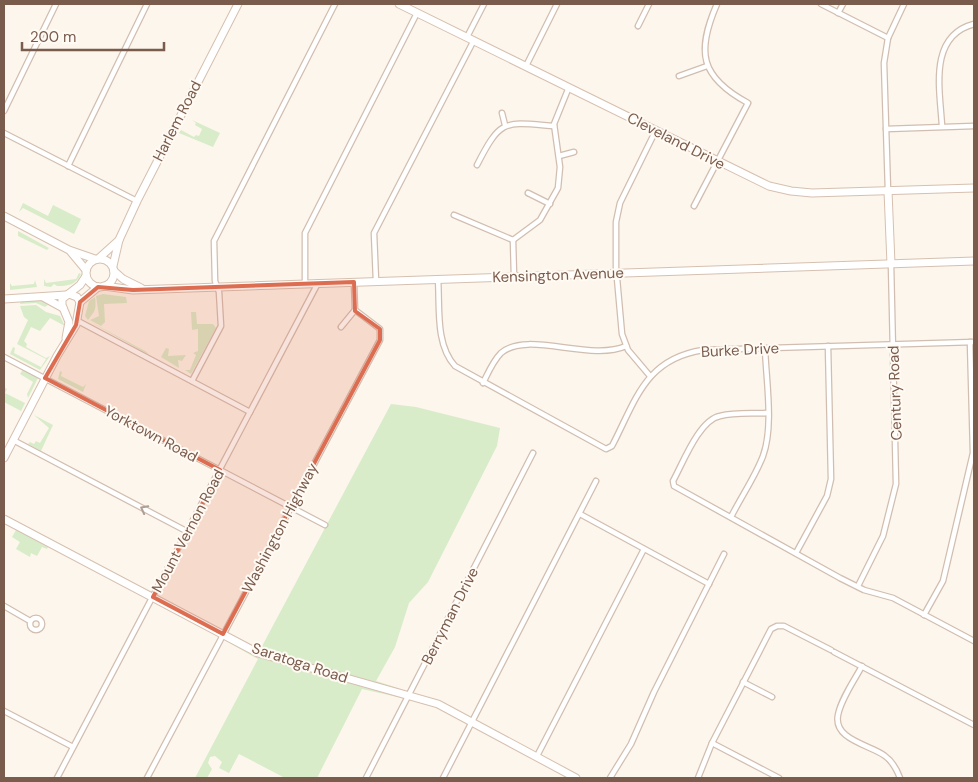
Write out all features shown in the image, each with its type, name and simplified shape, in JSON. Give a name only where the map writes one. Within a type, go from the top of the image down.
[{"type":"street","points":[[4,111],[56,4]]},
{"type":"street","points":[[68,166],[147,4]]},
{"type":"street","name":"Harlem Road","points":[[113,268],[119,240],[137,201],[238,4]]},
{"type":"street","points":[[192,381],[220,328],[214,241],[335,4]]},
{"type":"street","name":"Cleveland Drive","points":[[400,4],[760,182],[791,192],[974,188]]},
{"type":"street","points":[[376,281],[374,233],[471,38],[484,4]]},
{"type":"street","points":[[526,66],[557,4]]},
{"type":"street","points":[[638,26],[649,4]]},
{"type":"street","points":[[694,206],[748,103],[724,88],[707,66],[704,56],[704,38],[717,4]]},
{"type":"street","points":[[821,4],[888,38]]},
{"type":"street","points":[[838,13],[843,4]]},
{"type":"street","points":[[888,191],[884,63],[888,38],[904,4]]},
{"type":"street","points":[[305,283],[305,233],[417,13]]},
{"type":"street","points":[[942,126],[941,53],[947,42],[957,32],[974,24]]},
{"type":"street","points":[[679,76],[707,66]]},
{"type":"street","points":[[512,240],[536,225],[550,204],[559,183],[559,156],[554,126],[569,87]]},
{"type":"street","points":[[502,113],[505,126]]},
{"type":"street","points":[[477,165],[493,135],[505,126],[519,123],[554,126]]},
{"type":"street","points":[[886,129],[974,126]]},
{"type":"street","points":[[650,376],[626,346],[622,328],[616,222],[618,206],[656,130]]},
{"type":"street","points":[[4,133],[137,201]]},
{"type":"street","points":[[559,156],[574,152]]},
{"type":"street","name":"Century Road","points":[[858,586],[883,536],[896,484],[888,191]]},
{"type":"street","points":[[528,192],[550,204]]},
{"type":"street","points":[[454,215],[512,240]]},
{"type":"street","points":[[4,216],[69,250],[97,259],[107,260],[123,279],[141,289]]},
{"type":"street","name":"Harlem Road","points":[[97,259],[119,240]]},
{"type":"street","points":[[512,240],[514,276]]},
{"type":"street","points":[[69,250],[86,273],[88,281],[101,287]]},
{"type":"street","points":[[64,343],[69,322],[62,302],[68,294],[80,286],[86,273],[97,259]]},
{"type":"street","name":"Kensington Avenue","points":[[101,287],[128,290],[974,261]]},
{"type":"street","points":[[43,296],[64,309],[74,312],[79,305],[113,279],[113,268]]},
{"type":"street","points":[[438,279],[442,337],[446,354],[461,370],[483,383],[499,355],[514,346],[536,345],[610,352],[626,346]]},
{"type":"street","points":[[340,327],[355,310],[354,282]]},
{"type":"street","name":"Mount Vernon Road","points":[[56,778],[188,532],[318,283]]},
{"type":"street","points":[[4,299],[43,296],[47,294],[68,294],[78,297],[79,305],[78,321],[45,378],[4,458]]},
{"type":"street","name":"Washington Highway","points":[[147,778],[381,337],[380,329],[355,310]]},
{"type":"street","points":[[78,321],[250,412]]},
{"type":"street","points":[[924,615],[943,581],[973,453],[972,342]]},
{"type":"street","name":"Burke Drive","points":[[483,383],[603,448],[611,448],[650,376],[670,360],[695,351],[972,342]]},
{"type":"street","points":[[796,554],[825,501],[831,479],[828,346]]},
{"type":"street","points":[[730,517],[763,457],[767,440],[766,348]]},
{"type":"street","name":"Yorktown Road","points":[[4,357],[325,525]]},
{"type":"street","points":[[767,413],[720,416],[709,421],[701,429],[673,484],[796,554],[858,586],[893,598],[974,641]]},
{"type":"street","points":[[13,440],[188,532]]},
{"type":"street","name":"Berryman Drive","points":[[366,778],[533,453]]},
{"type":"street","points":[[443,778],[596,481]]},
{"type":"street","points":[[580,514],[709,584]]},
{"type":"street","name":"Saratoga Road","points":[[4,518],[268,656],[438,704],[576,778]]},
{"type":"street","points":[[538,756],[644,549]]},
{"type":"street","points":[[610,778],[631,744],[654,692],[724,554]]},
{"type":"street","points":[[4,606],[30,621]]},
{"type":"street","points":[[698,778],[712,743],[769,631],[774,627],[784,626],[974,725]]},
{"type":"street","points":[[862,666],[839,712],[839,727],[845,735],[885,756],[896,768],[900,778]]},
{"type":"street","points":[[743,682],[772,697]]},
{"type":"street","points":[[4,711],[73,747]]},
{"type":"street","points":[[712,743],[779,778]]},
{"type":"highlighted area","points":[[354,282],[355,311],[380,329],[380,340],[223,634],[153,597],[220,470],[45,378],[76,325],[80,302],[98,287],[133,290]]},
{"type":"green space","points":[[192,120],[220,133],[213,147],[179,133],[181,130],[194,137],[196,135],[199,136],[202,129],[195,125],[196,123]]},
{"type":"green space","points":[[23,203],[48,216],[53,205],[81,219],[74,234],[23,208],[19,212]]},
{"type":"green space","points":[[18,231],[49,248],[47,250],[18,236]]},
{"type":"green space","points":[[79,273],[81,274],[77,281],[71,284],[65,286],[54,284],[51,287],[44,286],[44,279],[46,283],[76,279]]},
{"type":"green space","points":[[35,280],[37,287],[10,290],[10,283],[12,286],[34,284]]},
{"type":"green space","points":[[103,294],[126,297],[127,303],[104,304],[105,322],[101,326],[90,320],[99,316],[96,296]]},
{"type":"green space","points":[[95,297],[96,305],[88,320],[85,316],[89,301]]},
{"type":"green space","points":[[21,300],[41,300],[49,304],[45,307],[36,303],[20,304]]},
{"type":"green space","points":[[36,305],[46,312],[60,316],[65,326],[50,318],[40,331],[31,327],[24,341],[27,344],[26,347],[46,358],[50,356],[40,370],[10,354],[13,347],[15,348],[14,353],[41,367],[46,359],[17,344],[28,320],[24,317],[20,306]]},
{"type":"green space","points":[[191,312],[196,312],[197,324],[213,324],[216,328],[191,374],[185,370],[190,370],[196,355],[193,353],[198,351],[198,329],[192,330]]},
{"type":"green space","points":[[87,320],[145,351],[149,354],[146,353]]},
{"type":"green space","points":[[166,348],[169,349],[168,356],[186,355],[182,361],[178,360],[179,368],[161,357]]},
{"type":"green space","points":[[23,369],[38,378],[28,398],[27,394],[33,382],[20,374]]},
{"type":"green space","points":[[60,371],[62,372],[61,376],[83,387],[86,384],[83,392],[58,379]]},
{"type":"green space","points":[[4,387],[7,389],[5,393],[25,403],[21,411],[4,402]]},
{"type":"green space","points":[[391,404],[416,407],[500,428],[497,446],[428,582],[409,603],[395,647],[376,681],[407,691],[260,650]]},
{"type":"green space","points":[[34,415],[53,425],[41,451],[28,444],[30,442],[34,444],[36,441],[40,443],[49,428]]},
{"type":"green space","points":[[16,530],[48,547],[47,549],[42,547],[37,556],[31,553],[30,557],[16,549],[20,542],[12,537]]},
{"type":"green space","points":[[226,641],[261,658],[402,698],[362,689],[317,778],[285,778],[239,754],[229,773],[219,768],[222,762],[215,756],[210,757],[208,763],[212,769],[207,778],[195,778],[258,659]]}]
